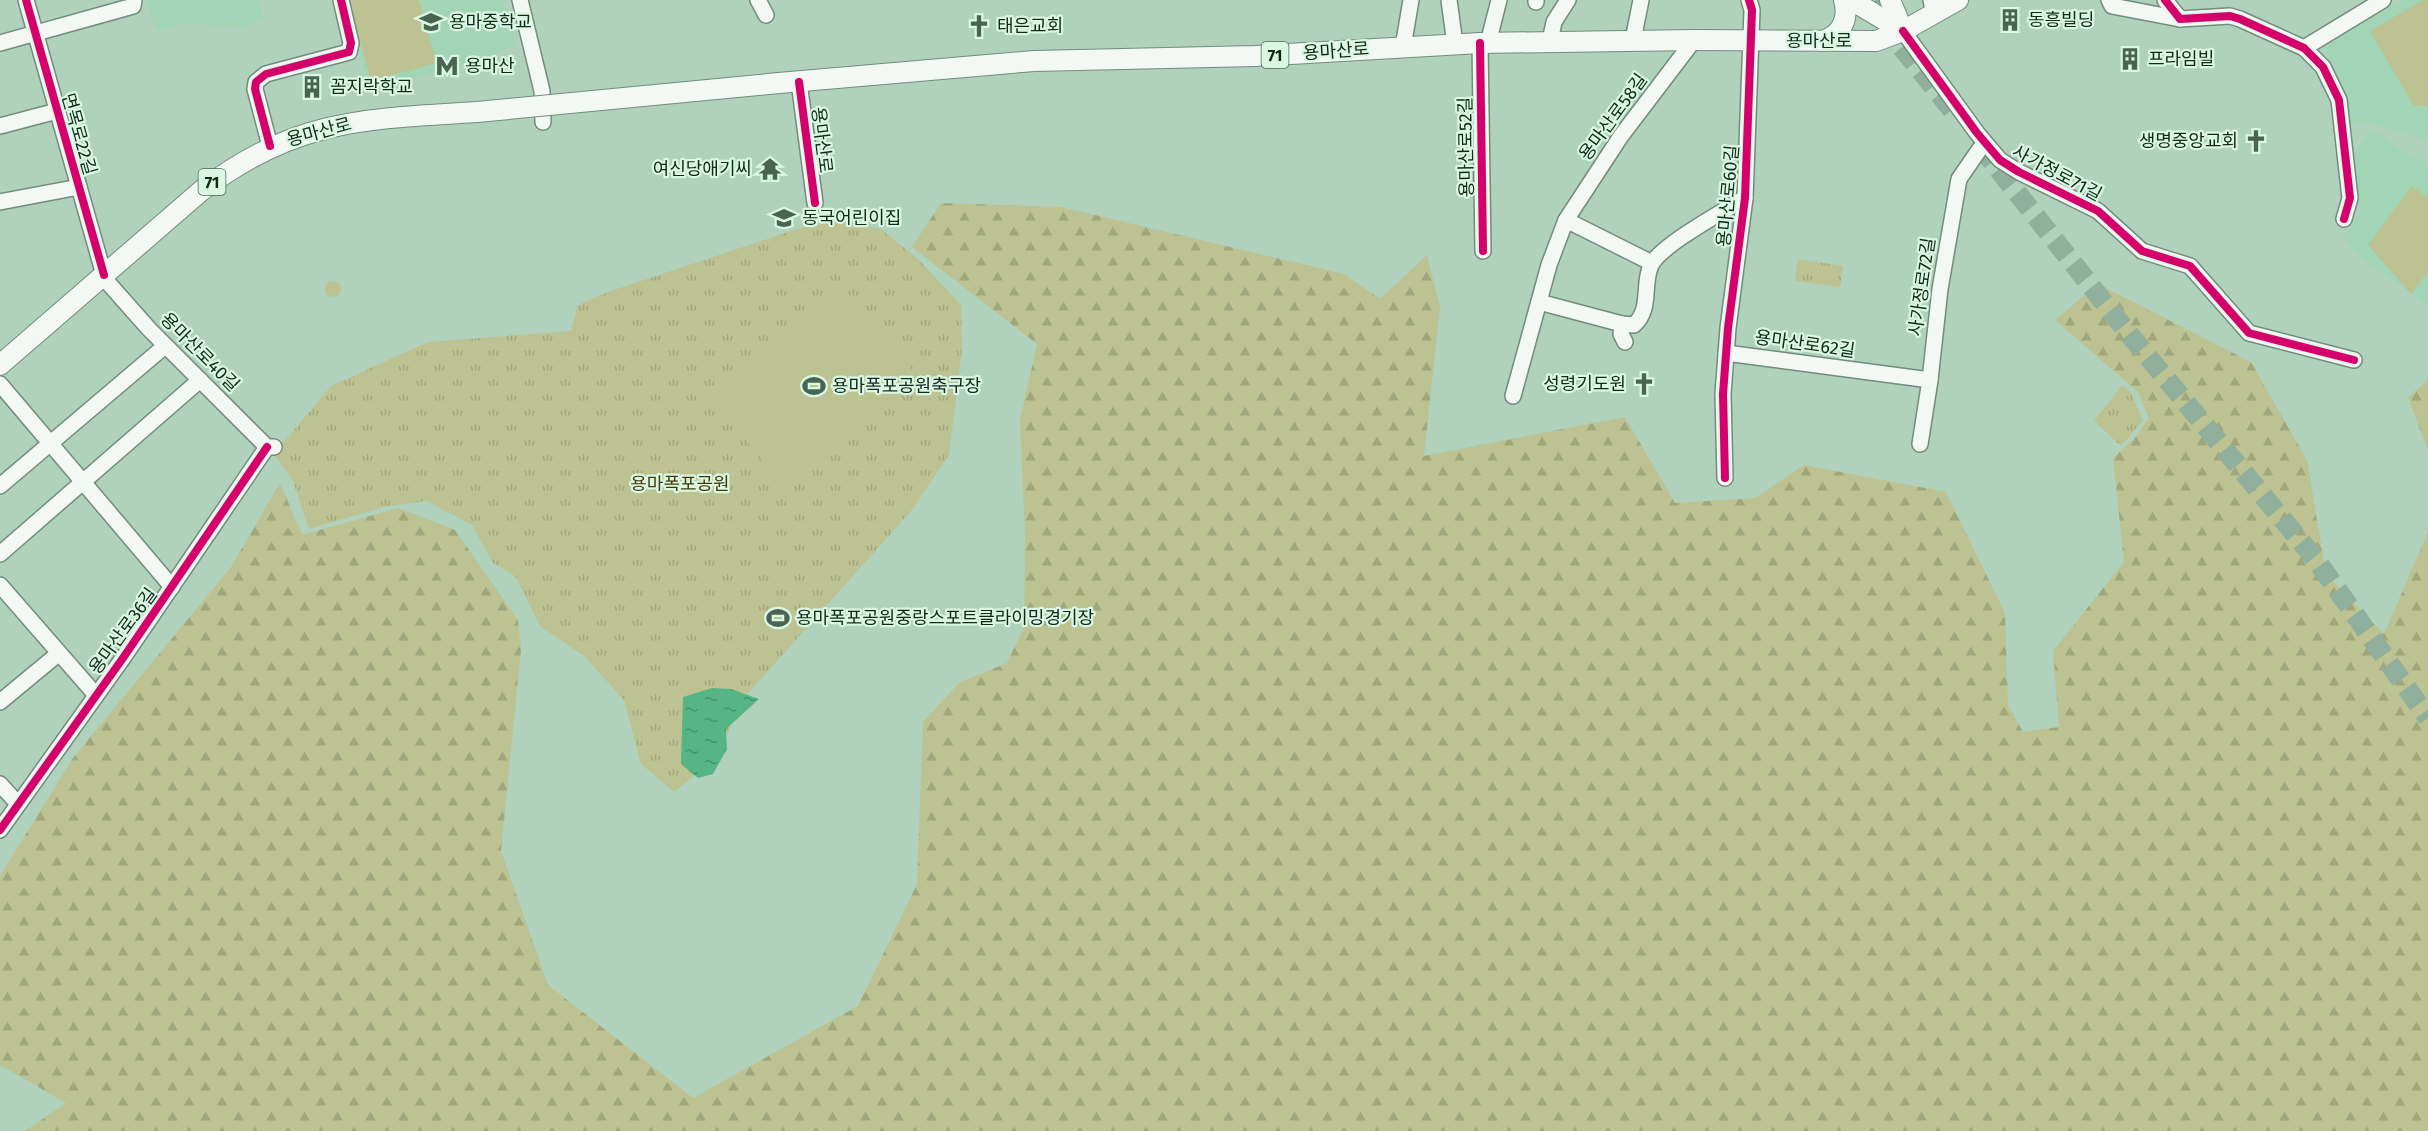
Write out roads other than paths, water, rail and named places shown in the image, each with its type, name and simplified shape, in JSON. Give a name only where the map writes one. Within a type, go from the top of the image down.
[{"type":"main road","points":[[1823,41],[1841,30],[1846,12],[1844,0]]},
{"type":"main road","points":[[1851,0],[1866,0]]},
{"type":"main road","points":[[1851,0],[1903,31]]},
{"type":"main road","points":[[1890,0],[1903,31]]},
{"type":"main road","name":"용마산로","points":[[0,364],[223,174],[270,146],[315,130],[364,120],[477,112],[1034,61],[1255,56],[1455,44],[1550,41],[1880,41],[1903,31],[1933,8],[1958,0]]},
{"type":"street","name":"면목로22길","points":[[26,0],[103,276]]},
{"type":"street","name":"용마산로","points":[[270,146],[255,88],[256,82],[266,74],[349,52],[351,43],[341,0]]},
{"type":"street","points":[[520,0],[542,91],[543,122]]},
{"type":"street","points":[[758,0],[766,15]]},
{"type":"street","points":[[1403,47],[1411,0]]},
{"type":"street","points":[[1449,0],[1455,28],[1455,44]]},
{"type":"street","name":"용마산로52길","points":[[1483,251],[1484,43],[1499,0]]},
{"type":"street","points":[[1550,41],[1554,22],[1568,0]]},
{"type":"street","points":[[1633,40],[1641,0]]},
{"type":"street","name":"용마산로60길","points":[[1726,353],[1745,198],[1752,10],[1749,0]]},
{"type":"street","points":[[2109,0],[2112,6],[2180,20],[2230,16],[2304,48],[2323,67],[2340,100],[2350,198],[2344,219]]},
{"type":"street","points":[[2165,0],[2180,20]]},
{"type":"street","points":[[2304,48],[2383,0]]},
{"type":"street","points":[[0,43],[135,2]]},
{"type":"street","name":"사가정로71길","points":[[1903,31],[1984,143],[2000,159],[2019,172],[2098,211],[2142,251],[2190,266],[2249,333],[2354,360]]},
{"type":"street","name":"용마산로58길","points":[[1513,396],[1539,302],[1566,220],[1620,137],[1694,40]]},
{"type":"street","name":"용마산로","points":[[799,82],[815,203]]},
{"type":"street","points":[[0,126],[57,111]]},
{"type":"street","name":"사가정로72길","points":[[1920,444],[1940,289],[1959,179],[1984,143]]},
{"type":"street","points":[[0,202],[79,187]]},
{"type":"street","points":[[1539,302],[1634,326],[1643,315],[1652,263],[1691,231],[1745,198]]},
{"type":"street","points":[[1566,220],[1652,263]]},
{"type":"street","name":"용마산로40길","points":[[103,276],[165,346],[270,447]]},
{"type":"street","points":[[1622,324],[1620,334],[1625,342]]},
{"type":"street","points":[[0,486],[165,346]]},
{"type":"street","points":[[1725,478],[1722,410],[1726,353]]},
{"type":"street","name":"용마산로62길","points":[[1726,353],[1930,380]]},
{"type":"street","points":[[0,554],[200,380]]},
{"type":"street","name":"용마산로36길","points":[[0,384],[172,587]]},
{"type":"street","name":"용마산로36길","points":[[0,830],[270,447]]},
{"type":"street","points":[[0,585],[95,694]]},
{"type":"street","points":[[0,702],[58,654]]},
{"type":"street","points":[[0,784],[18,804]]},
{"type":"water","points":[[712,688],[731,689],[759,699],[726,729],[727,749],[713,774],[698,778],[681,764],[683,697]]},
{"type":"tunnel","points":[[1876,0],[1899,28]]},
{"type":"tunnel","points":[[1883,24],[1953,111]]},
{"type":"tunnel","points":[[1980,146],[2125,329],[2317,561],[2428,718]]},
{"type":"place","name":"동흥빌딩","points":[[2010,20]]},
{"type":"place","name":"용마중학교","points":[[431,22]]},
{"type":"place","name":"태은교회","points":[[979,26]]},
{"type":"place","name":"프라임빌","points":[[2130,59]]},
{"type":"place","name":"용마산","points":[[447,66]]},
{"type":"place","name":"꼼지락학교","points":[[312,87]]},
{"type":"place","name":"생명중앙교회","points":[[2256,141]]},
{"type":"place","name":"여신당애기씨","points":[[770,169]]},
{"type":"place","name":"동국어린이집","points":[[784,218]]},
{"type":"place","name":"성령기도원","points":[[1644,384]]},
{"type":"place","name":"용마폭포공원축구장","points":[[814,386]]},
{"type":"place","name":"용마폭포공원중랑스포트클라이밍경기장","points":[[778,618]]},
{"type":"park label","name":"용마폭포공원","points":[[680,484]]}]
